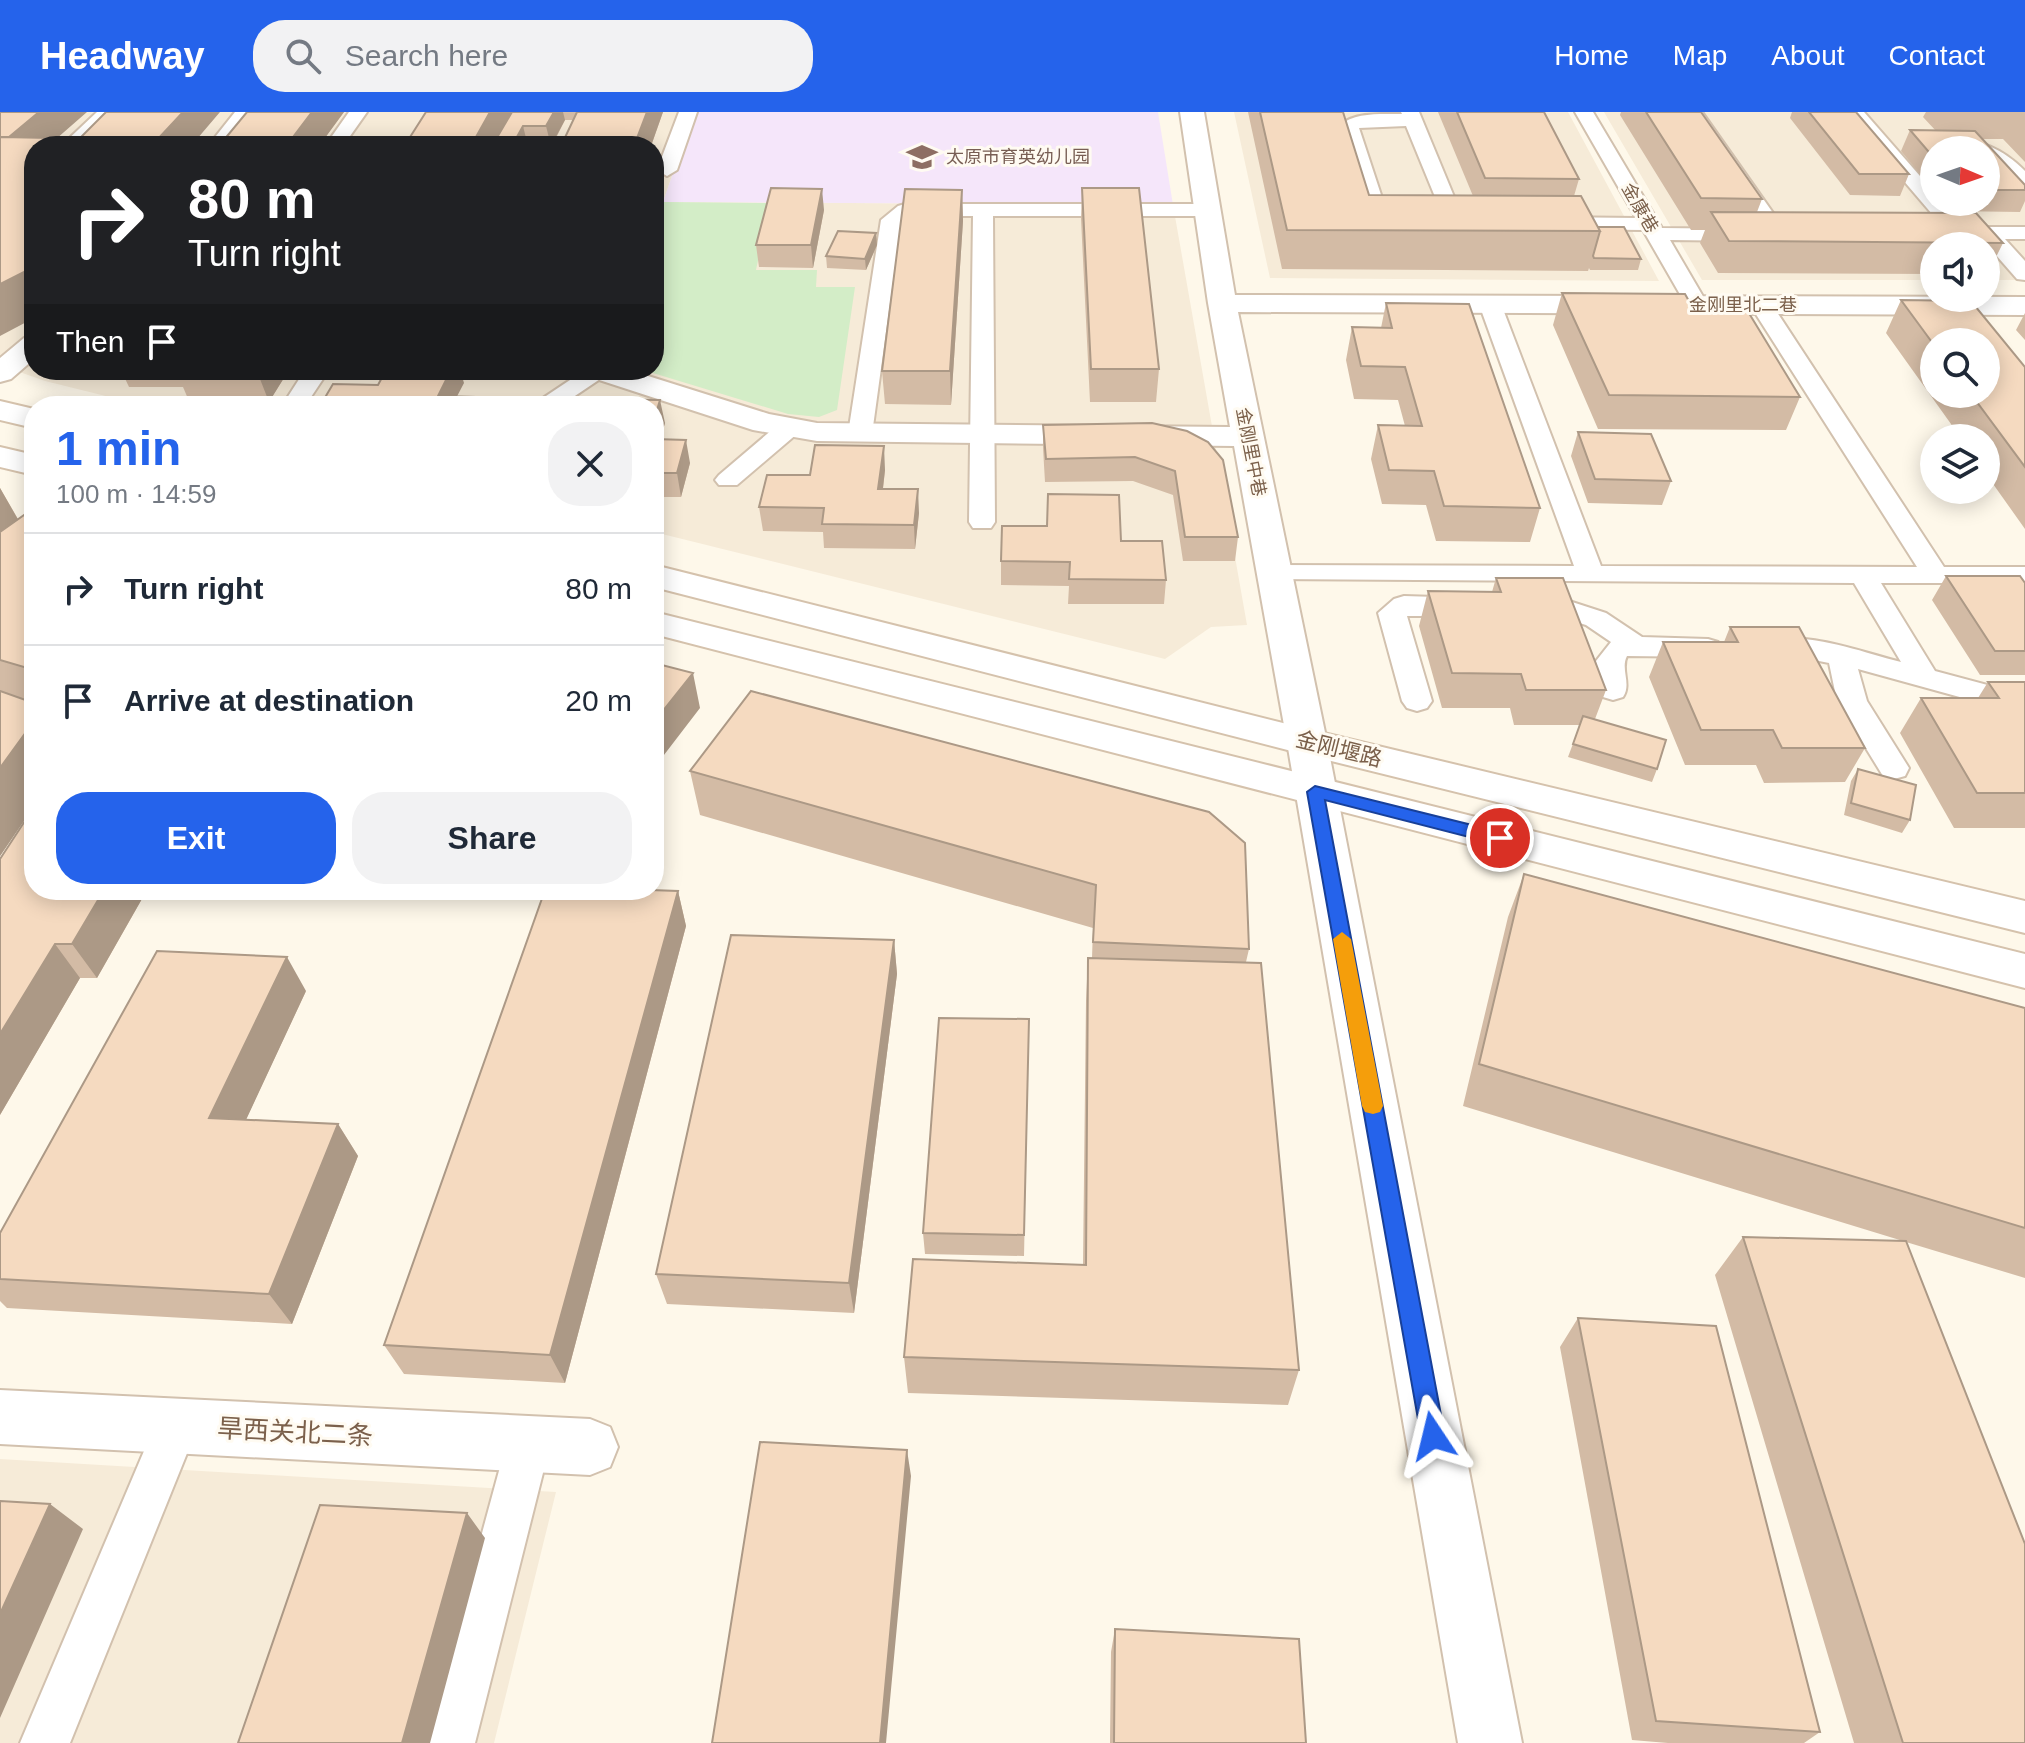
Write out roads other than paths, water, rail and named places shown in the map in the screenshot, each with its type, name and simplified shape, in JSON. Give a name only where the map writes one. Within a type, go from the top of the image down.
[{"type":"street","name":"金刚里中巷","points":[[1192,112],[1222,303],[1307,742],[1490,1743]]},
{"type":"street","name":"金刚里北二巷","points":[[1222,303],[1920,305]]},
{"type":"street","name":"金刚里北二巷","points":[[2000,306],[2025,306]]},
{"type":"street","points":[[0,373],[24,353]]},
{"type":"street","points":[[630,380],[764,423],[789,428],[860,434],[1247,437]]},
{"type":"street","points":[[0,410],[24,416]]},
{"type":"street","points":[[0,457],[24,463]]},
{"type":"street","name":"金刚堰路","points":[[664,579],[1307,742],[2025,917]]},
{"type":"street","points":[[664,626],[2025,971]]},
{"type":"street","name":"旱西关北二条","points":[[0,1417],[590,1447]]},
{"type":"lane","points":[[81,136],[108,112]]},
{"type":"lane","points":[[225,136],[245,112]]},
{"type":"lane","points":[[341,136],[358,112]]},
{"type":"lane","points":[[667,170],[688,112]]},
{"type":"lane","name":"金康巷","points":[[1584,112],[1697,305]]},
{"type":"lane","points":[[1693,112],[1771,224],[1818,233]]},
{"type":"lane","points":[[1854,112],[1958,232]]},
{"type":"lane","points":[[1439,222],[1412,116],[1363,120],[1349,125],[1377,214],[1395,222],[1439,222],[1484,222]]},
{"type":"lane","points":[[1881,143],[1967,144],[1997,153],[2025,182]]},
{"type":"lane","points":[[860,434],[891,220],[905,210],[1207,210]]},
{"type":"lane","points":[[982,522],[983,210]]},
{"type":"lane","points":[[1529,223],[1768,235],[1785,228]]},
{"type":"lane","points":[[2000,233],[2025,233]]},
{"type":"lane","points":[[2000,246],[2025,274]]},
{"type":"lane","points":[[1490,304],[1591,574]]},
{"type":"lane","points":[[1761,305],[1936,575]]},
{"type":"lane","points":[[1952,312],[1965,328]]},
{"type":"lane","points":[[559,396],[583,380]]},
{"type":"lane","points":[[728,480],[789,428]]},
{"type":"lane","points":[[1274,573],[2025,575]]},
{"type":"lane","points":[[1863,575],[1926,680]]},
{"type":"lane","points":[[1417,701],[1392,613],[1404,605],[1566,609],[1596,619],[1634,645],[1657,649],[1794,647],[1844,656],[2025,705]]},
{"type":"lane","points":[[1613,690],[1610,661],[1617,650],[1634,645]]},
{"type":"lane","points":[[1844,656],[1841,673],[1847,693],[1894,768]]},
{"type":"lane","points":[[45,1743],[176,1426]]},
{"type":"lane","points":[[450,1743],[528,1445]]},
{"type":"place","name":"太原市育英幼儿园","points":[[922,157]]}]
